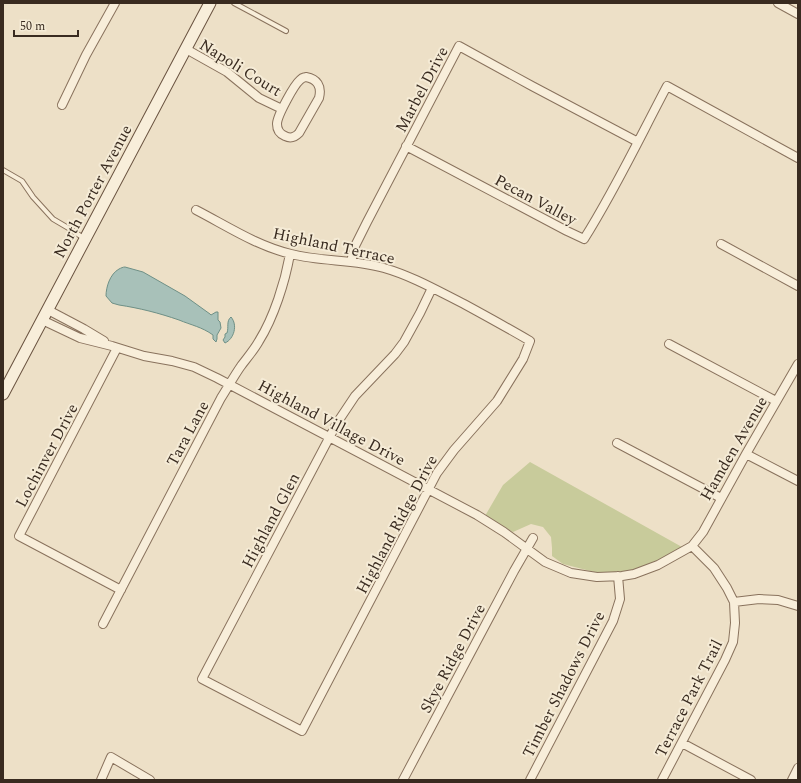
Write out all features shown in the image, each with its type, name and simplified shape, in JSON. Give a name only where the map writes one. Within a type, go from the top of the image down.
[{"type":"main road","name":"North Porter Avenue","points":[[3,394],[210,3]]},
{"type":"street","points":[[62,105],[86,55],[115,3]]},
{"type":"street","points":[[778,3],[798,14]]},
{"type":"street","name":"Marbel Drive","points":[[351,262],[359,237],[459,46],[638,142]]},
{"type":"street","name":"Napoli Court","points":[[186,49],[227,72],[259,98],[282,109]]},
{"type":"street","name":"Napoli Court","points":[[302,78],[311,78],[318,83],[320,92],[319,98],[302,129],[295,137],[288,138],[277,129],[278,117],[282,109],[302,78]]},
{"type":"street","name":"Pecan Valley","points":[[406,146],[554,225],[584,239],[595,222],[667,86],[798,158]]},
{"type":"street","name":"Highland Terrace","points":[[196,210],[248,239],[290,254],[366,263],[385,268],[432,288],[515,331],[530,341]]},
{"type":"street","points":[[721,244],[798,286]]},
{"type":"street","name":"Tara Lane","points":[[103,624],[229,384],[264,333],[281,290],[288,268],[290,254]]},
{"type":"street","name":"Highland Glen","points":[[302,731],[202,679],[337,423],[355,396],[395,354],[404,342],[432,288]]},
{"type":"street","name":"Highland Village Drive","points":[[48,310],[115,347]]},
{"type":"street","name":"Highland Village Drive","points":[[42,320],[80,338],[144,356],[194,367],[330,436],[488,521],[545,562],[571,573],[597,577],[634,574],[658,565],[692,546]]},
{"type":"street","name":"Highland Ridge Drive","points":[[302,731],[441,468],[469,432],[497,401],[523,359],[530,341]]},
{"type":"street","points":[[669,344],[776,401]]},
{"type":"street","name":"Lochinver Drive","points":[[115,347],[19,536],[121,590]]},
{"type":"street","name":"Hamden Avenue","points":[[692,546],[702,532],[798,364]]},
{"type":"street","points":[[617,443],[721,498]]},
{"type":"street","points":[[746,454],[798,481]]},
{"type":"street","points":[[526,549],[533,538]]},
{"type":"street","name":"Terrace Park Trail","points":[[662,780],[725,660],[732,642],[735,623],[734,602],[727,588],[714,568],[692,546]]},
{"type":"street","name":"Skye Ridge Drive","points":[[403,780],[526,549]]},
{"type":"street","name":"Timber Shadows Drive","points":[[530,780],[613,621],[620,599],[618,576]]},
{"type":"street","points":[[734,602],[759,599],[778,600],[798,606]]},
{"type":"street","points":[[682,743],[751,780]]},
{"type":"street","points":[[101,780],[111,757],[150,780]]},
{"type":"street","points":[[792,780],[798,768]]},
{"type":"lane","points":[[234,3],[286,31]]},
{"type":"lane","points":[[3,170],[22,181],[53,219],[85,239]]},
{"type":"green space","points":[[530,462],[682,547],[653,563],[622,573],[594,572],[563,564],[552,556],[551,537],[543,527],[531,524],[513,532],[485,516],[503,485]]},
{"type":"water","points":[[125,267],[143,272],[185,296],[211,315],[218,312],[218,320],[221,328],[217,335],[216,342],[213,339],[213,335],[205,330],[172,317],[112,303],[106,296],[108,285],[113,274],[120,268]]},
{"type":"water","points":[[231,317],[235,328],[231,338],[225,343],[223,340],[225,334],[227,333],[228,322]]}]
